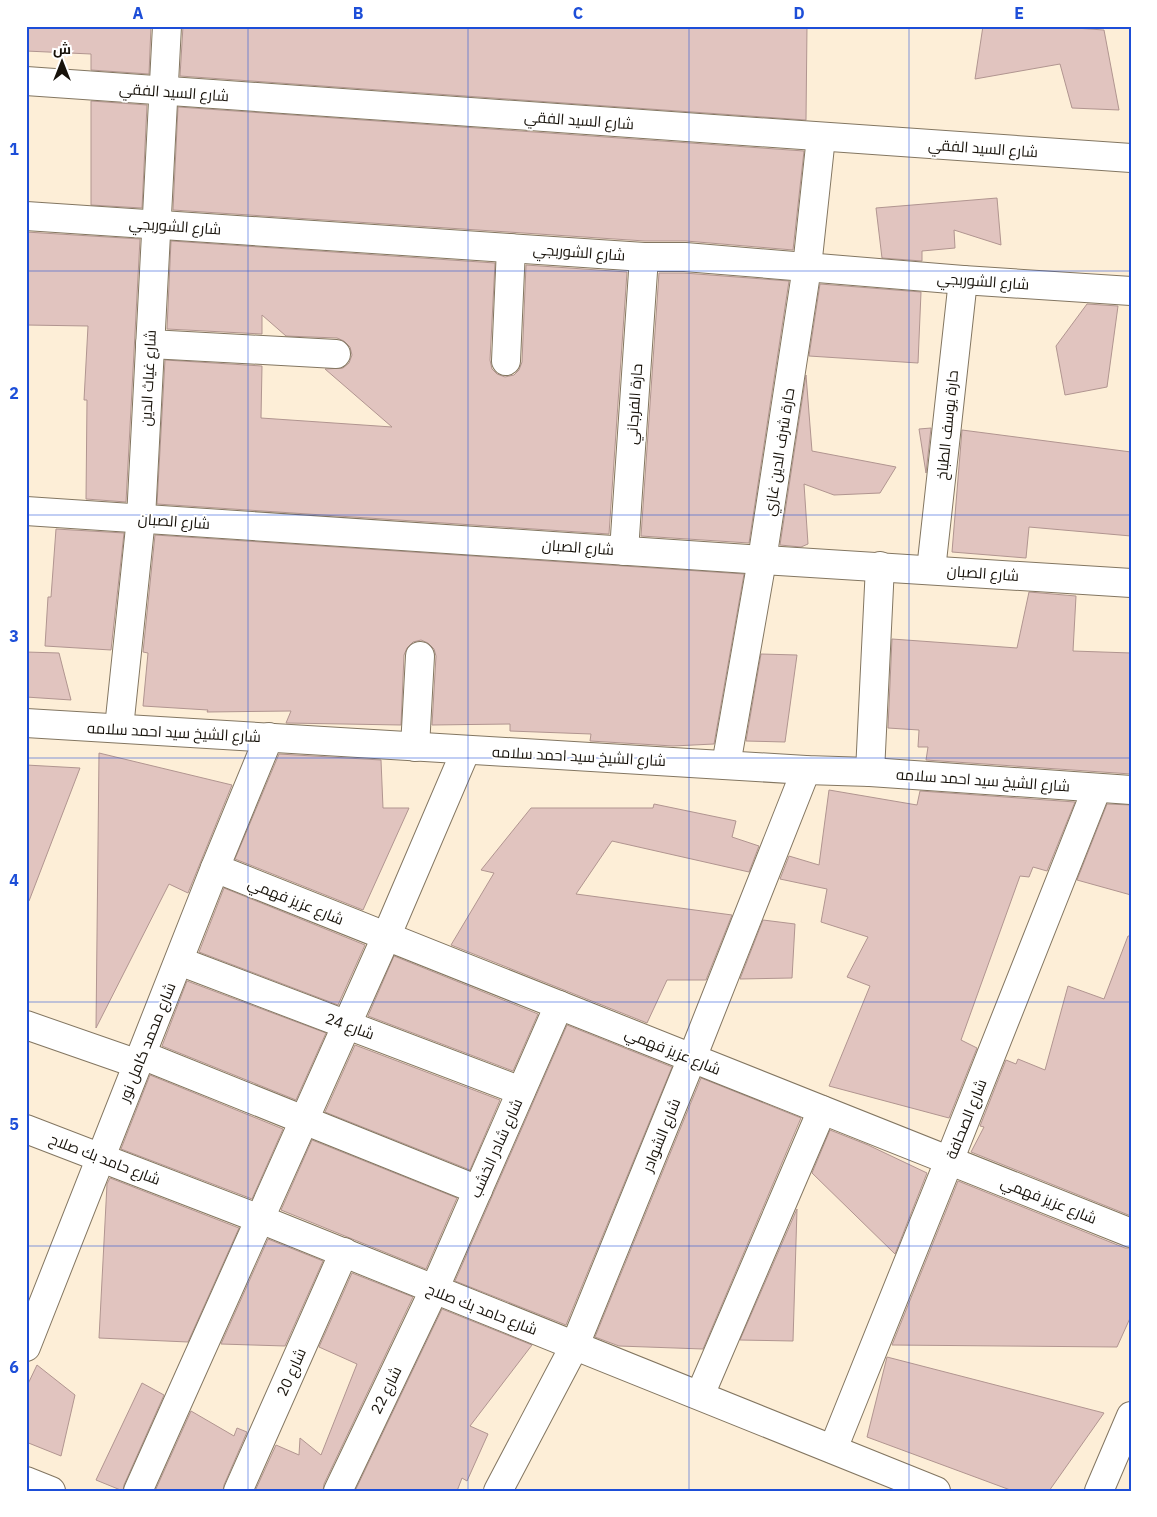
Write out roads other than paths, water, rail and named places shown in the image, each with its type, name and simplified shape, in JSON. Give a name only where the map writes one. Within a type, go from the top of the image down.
[{"type":"street","name":"شارع غياث الدين","points":[[119,728],[141,518],[167,26]]},
{"type":"street","name":"شارع السيد الفقي","points":[[26,82],[1131,158]]},
{"type":"street","name":"حارة شرف الدين غازي","points":[[726,766],[762,560],[807,267],[821,137]]},
{"type":"street","name":"شارع الشوربجي","points":[[26,216],[644,257],[685,257],[963,280],[1131,291]]},
{"type":"street","points":[[506,361],[511,248]]},
{"type":"street","name":"حارة الفرجاني","points":[[624,551],[644,257]]},
{"type":"street","name":"حارة يوسف الطباخ","points":[[930,570],[963,280]]},
{"type":"street","points":[[150,344],[336,354]]},
{"type":"street","name":"شارع الصبان","points":[[26,511],[1131,583]]},
{"type":"street","points":[[870,772],[880,566]]},
{"type":"street","points":[[415,747],[420,656]]},
{"type":"street","name":"شارع الشيخ سيد احمد سلامه","points":[[26,723],[726,766],[870,772],[1131,790]]},
{"type":"street","name":"شارع محمد كامل نور","points":[[26,1347],[215,868],[269,738]]},
{"type":"street","points":[[138,1491],[347,1025],[466,750]]},
{"type":"street","name":"شارع الشوادر","points":[[498,1491],[575,1345],[692,1058],[806,770]]},
{"type":"street","name":"شارع الصحافة","points":[[833,1449],[950,1161],[1097,788]]},
{"type":"street","name":"شارع عزيز فهمي","points":[[215,868],[1131,1233]]},
{"type":"street","name":"شارع 24","points":[[178,962],[521,1091]]},
{"type":"street","name":"شارع شادر الخشب","points":[[434,1290],[559,1005]]},
{"type":"street","points":[[26,1024],[140,1060],[304,1120],[478,1190]]},
{"type":"street","points":[[700,1396],[822,1110]]},
{"type":"street","name":"شارع حامد بك صلاح","points":[[26,1129],[344,1252],[434,1290],[936,1491]]},
{"type":"street","name":"شارع 20","points":[[238,1491],[344,1252]]},
{"type":"street","name":"شارع 22","points":[[338,1491],[434,1290]]},
{"type":"street","points":[[1099,1491],[1131,1416]]},
{"type":"street","points":[[26,1480],[51,1491]]}]
